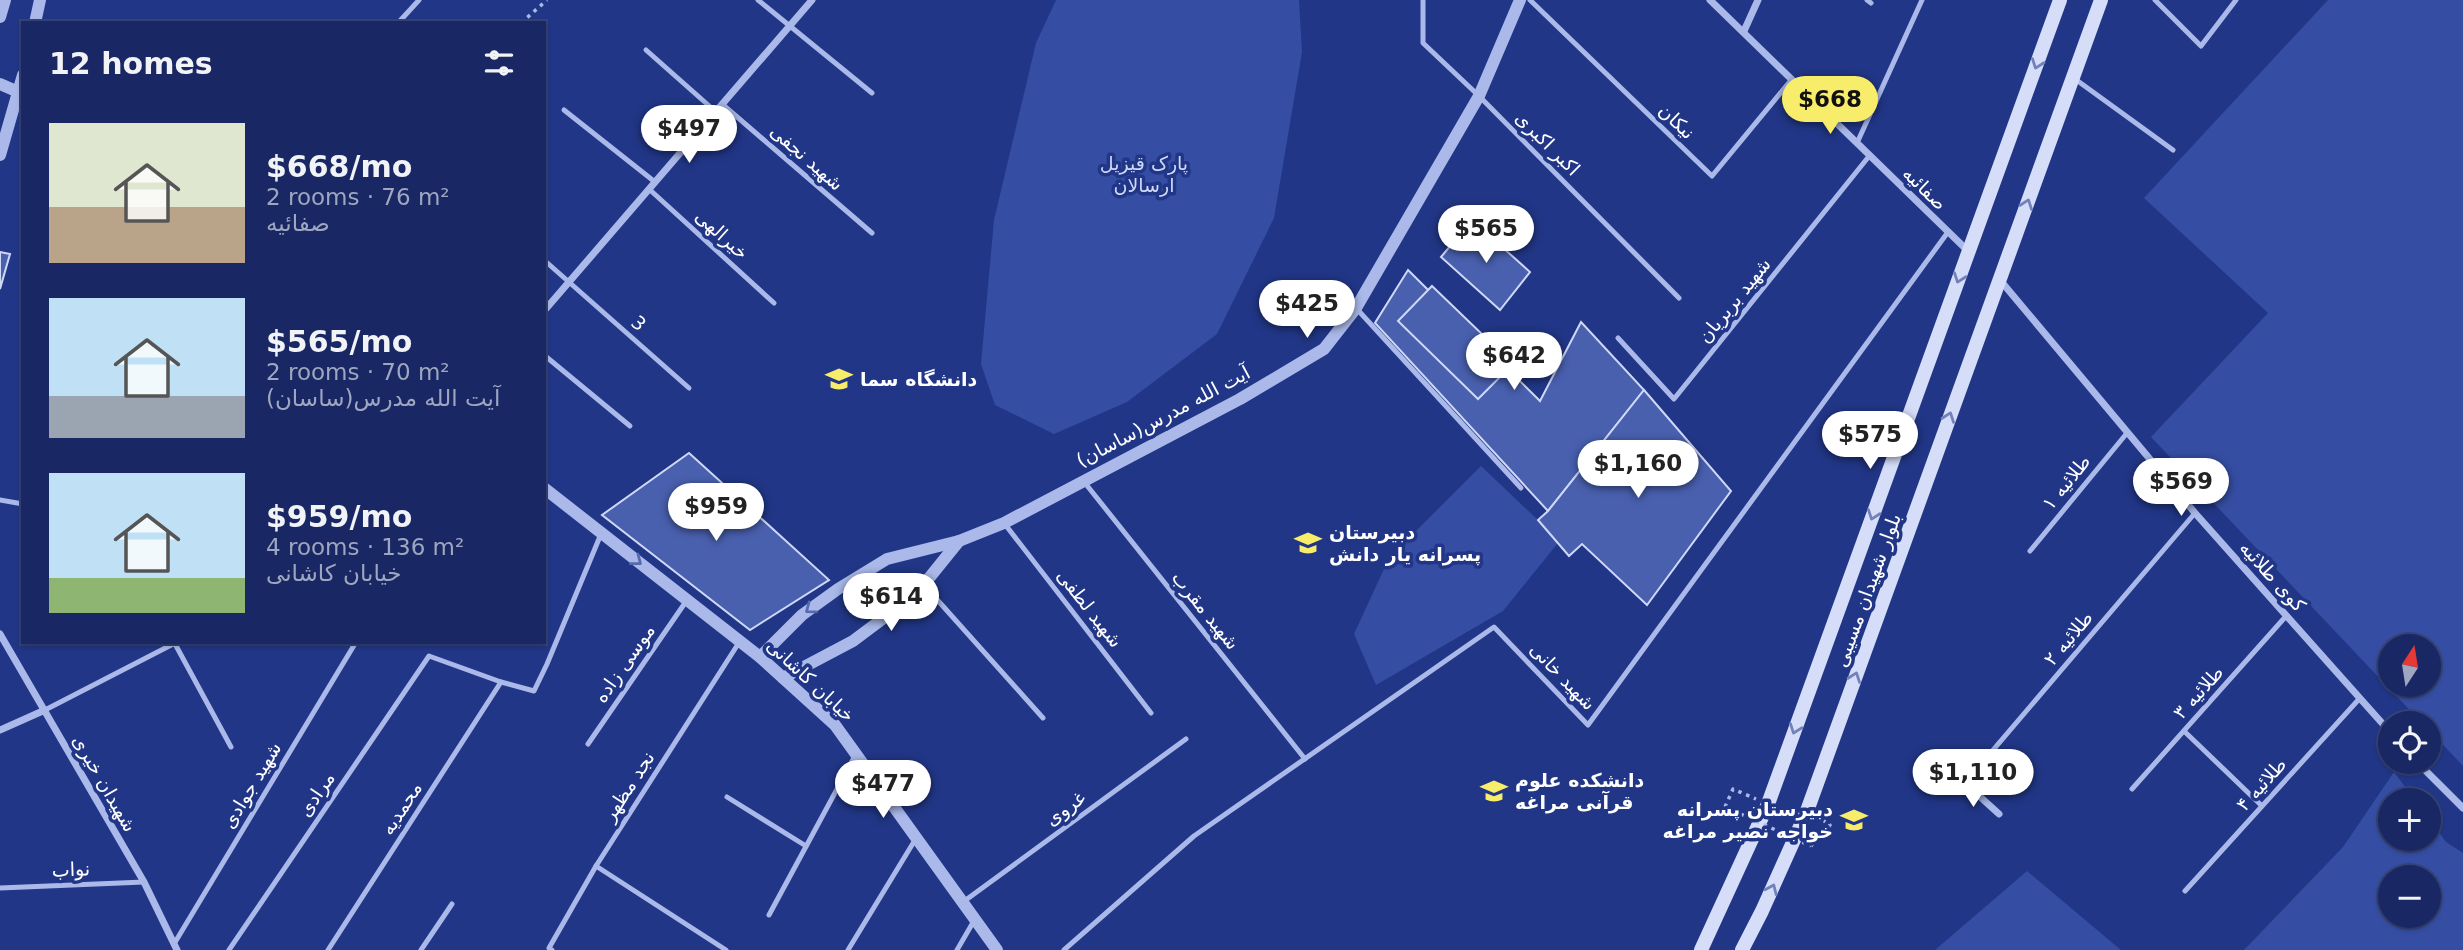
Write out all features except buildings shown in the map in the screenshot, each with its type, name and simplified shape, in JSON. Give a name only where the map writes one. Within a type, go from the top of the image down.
[{"type":"main road","name":"بلوار شهیدان مسیبی","points":[[1701,950],[1768,804],[2060,0]]},
{"type":"main road","name":"بلوار شهیدان مسیبی","points":[[1742,950],[1807,811],[2101,0]]},
{"type":"street","points":[[0,18],[5,0]]},
{"type":"street","points":[[35,21],[40,0]]},
{"type":"street","points":[[546,309],[812,0]]},
{"type":"street","name":"آیت الله مدرس(ساسان)","points":[[760,657],[802,615],[887,559],[959,541],[1004,523],[1240,399],[1324,349],[1356,309],[1479,96],[1520,0]]},
{"type":"street","name":"صفائیه","points":[[1710,0],[1968,251]]},
{"type":"street","points":[[1744,32],[1758,0]]},
{"type":"street","points":[[0,84],[21,93],[0,155]]},
{"type":"street","name":"کوی طلائیه","points":[[1999,280],[2195,513],[2378,718]]},
{"type":"street","name":"خیابان کاشانی","points":[[546,490],[760,657],[835,725],[997,950]]},
{"type":"street","name":"آیت الله مدرس(ساسان)","points":[[783,678],[853,641],[924,585],[959,541]]},
{"type":"street","name":"شهیدان خیری","points":[[0,634],[144,882],[175,947]]},
{"type":"street","points":[[0,730],[45,710]]},
{"type":"street","points":[[2429,774],[2463,808]]},
{"type":"street","points":[[1965,783],[1999,814]]},
{"type":"lane","points":[[400,21],[419,0]]},
{"type":"lane","points":[[758,0],[872,93]]},
{"type":"lane","name":"اکبر اکبری","points":[[1423,0],[1423,43],[1679,298]]},
{"type":"lane","name":"نیکان","points":[[1530,0],[1712,176],[1792,79]]},
{"type":"lane","points":[[1857,143],[1922,0]]},
{"type":"lane","points":[[2155,0],[2201,46],[2236,0]]},
{"type":"lane","points":[[646,50],[716,111]]},
{"type":"lane","points":[[2073,78],[2173,150]]},
{"type":"lane","name":"شهید نجفی","points":[[722,104],[872,233]]},
{"type":"lane","points":[[564,110],[655,182]]},
{"type":"lane","name":"شهید بربریان","points":[[1618,338],[1674,399],[1870,155]]},
{"type":"lane","name":"خیرالهی","points":[[649,189],[774,303]]},
{"type":"lane","name":"شهید خانی","points":[[1064,950],[1194,836],[1494,627],[1588,725],[1948,232]]},
{"type":"lane","name":"3","points":[[546,262],[689,388]]},
{"type":"lane","points":[[1356,309],[1521,488]]},
{"type":"lane","points":[[546,357],[630,426]]},
{"type":"lane","name":"طلائیه ۱","points":[[2030,551],[2127,433]]},
{"type":"lane","name":"شهید مقرب","points":[[1083,480],[1305,759]]},
{"type":"lane","points":[[0,500],[21,504]]},
{"type":"lane","name":"طلائیه ۲","points":[[1965,783],[2195,513]]},
{"type":"lane","name":"شهید لطفی","points":[[1004,523],[1151,713]]},
{"type":"lane","points":[[501,682],[534,691],[601,533]]},
{"type":"lane","points":[[924,585],[1043,718]]},
{"type":"lane","name":"موسی زاده","points":[[588,744],[687,600]]},
{"type":"lane","name":"طلائیه ۳","points":[[2132,789],[2287,615]]},
{"type":"lane","name":"نجد مظهر","points":[[552,950],[549,948],[596,866],[740,641]]},
{"type":"lane","points":[[45,710],[173,644]]},
{"type":"lane","points":[[176,644],[231,747]]},
{"type":"lane","name":"شهید جوادی","points":[[175,947],[355,644]]},
{"type":"lane","name":"مرادی","points":[[229,950],[429,656],[501,682]]},
{"type":"lane","name":"محمدیه","points":[[328,950],[501,682]]},
{"type":"lane","name":"طلائیه ۴","points":[[2185,891],[2360,698]]},
{"type":"lane","points":[[2185,731],[2262,806]]},
{"type":"lane","name":"غروی","points":[[963,902],[1186,739]]},
{"type":"lane","points":[[769,915],[856,754]]},
{"type":"lane","points":[[727,797],[806,846]]},
{"type":"lane","points":[[848,950],[917,837]]},
{"type":"lane","points":[[596,866],[726,950]]},
{"type":"lane","name":"نواب","points":[[0,888],[144,882]]},
{"type":"lane","points":[[421,950],[452,904]]},
{"type":"lane","points":[[957,950],[975,919]]},
{"type":"path","points":[[523,21],[547,0]]},
{"type":"path","points":[[1768,804],[1733,789],[1725,807],[1811,846],[1830,825]]},
{"type":"green space","name":"پارک قیزیل ارسالان","points":[[1056,0],[1299,0],[1302,52],[1274,218],[1217,334],[1127,402],[1054,434],[995,405],[981,364],[994,220],[1036,43]]},
{"type":"green space","points":[[2328,0],[2463,0],[2463,766],[2441,743],[2441,711],[2411,711],[2397,697],[2441,697],[2441,634],[2378,634],[2378,677],[2151,437],[2268,313],[2144,198]]},
{"type":"green space","points":[[1481,466],[1538,520],[1558,543],[1503,611],[1376,685],[1354,634],[1389,558]]},
{"type":"green space","points":[[2393,774],[2406,788],[2383,788]]},
{"type":"green space","points":[[2378,796],[2378,851],[2441,851],[2441,835],[2446,842],[2463,853],[2463,950],[2244,950],[2343,847]]},
{"type":"green space","points":[[2027,871],[2121,950],[1935,950]]},
{"type":"place","name":"دانشگاه سما","points":[[839,379]]},
{"type":"place","name":"دبیرستان پسرانه یار دانش","points":[[1308,543]]},
{"type":"place","name":"دانشکده علوم قرآنی مراغه","points":[[1494,791]]},
{"type":"place","name":"دبیرستان پسرانه خواجه نصیر مراغه","points":[[1854,820]]}]
